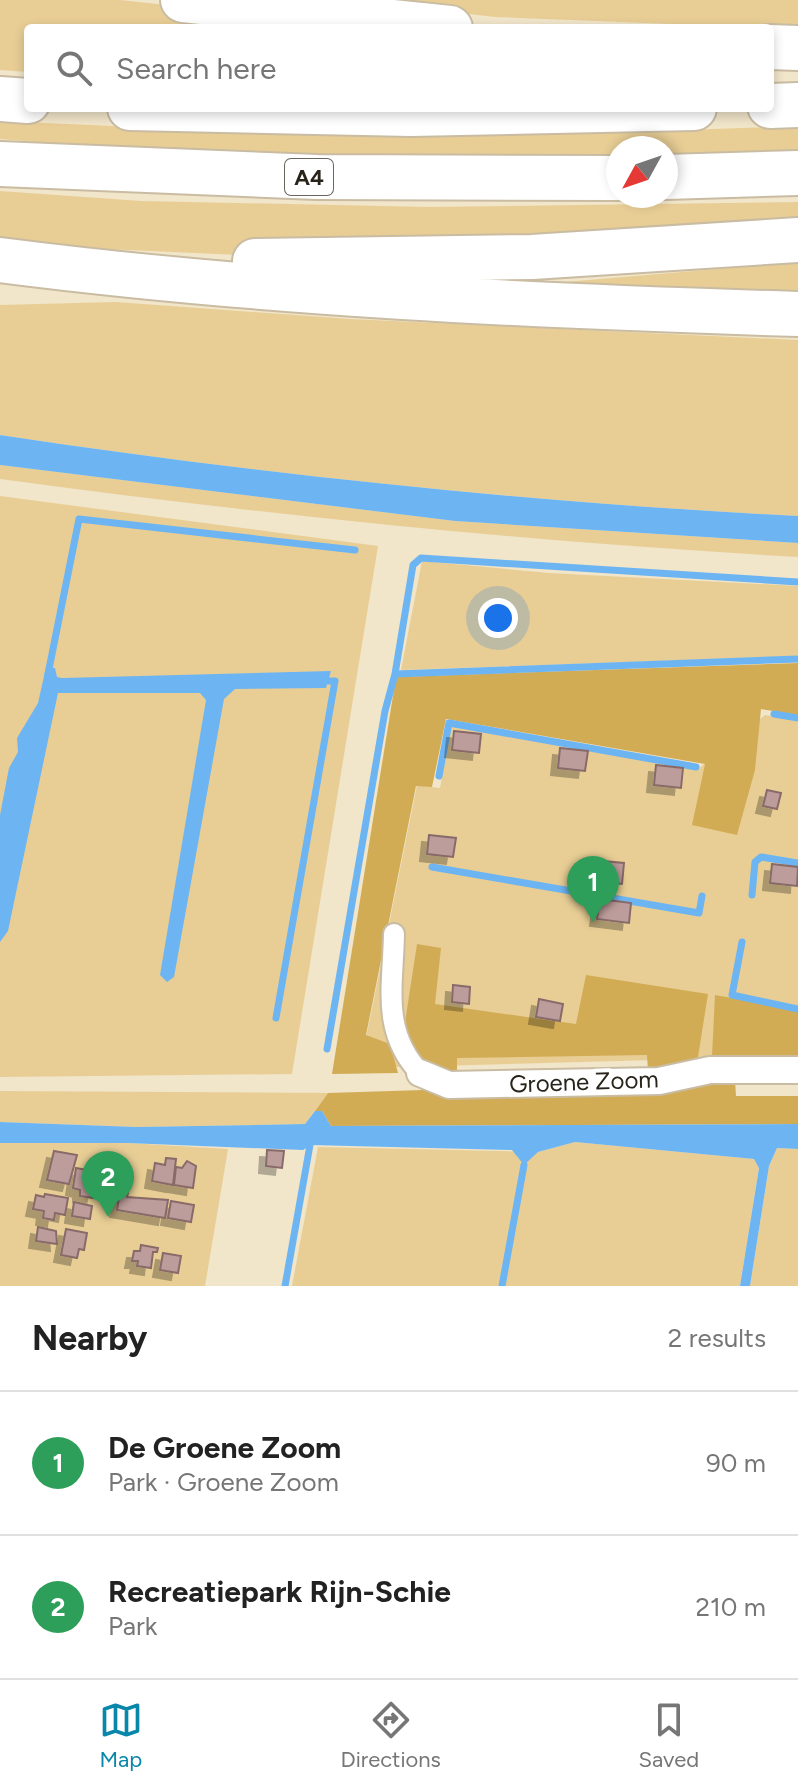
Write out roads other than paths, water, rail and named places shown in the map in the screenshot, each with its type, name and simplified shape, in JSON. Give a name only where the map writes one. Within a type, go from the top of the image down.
[{"type":"highway","points":[[183,0],[412,24]]},
{"type":"highway","points":[[774,47],[798,48]]},
{"type":"highway","points":[[0,99],[24,101]]},
{"type":"highway","points":[[774,106],[798,105]]},
{"type":"highway","points":[[317,112],[505,112]]},
{"type":"highway","name":"A4","points":[[0,164],[317,177],[606,178]]},
{"type":"highway","points":[[678,177],[798,173]]},
{"type":"highway","points":[[8,261],[532,257],[798,240]]},
{"type":"highway","points":[[8,261],[317,292],[606,309],[798,314]]},
{"type":"street","points":[[394,934],[393,1030],[400,1048],[420,1073]]},
{"type":"street","name":"Groene Zoom","points":[[420,1073],[449,1085],[659,1081],[710,1070],[798,1070]]},
{"type":"water","points":[[0,435],[298,475],[497,495],[798,516],[798,543],[455,521],[0,465]]},
{"type":"water","points":[[46,667],[55,668],[57,677],[62,678],[331,671],[326,688],[235,689],[224,699],[174,977],[167,982],[160,975],[206,700],[200,693],[58,693],[8,931],[0,942],[0,815],[9,768],[18,752],[17,738],[38,703]]},
{"type":"water","points":[[315,1111],[322,1111],[331,1126],[798,1124],[798,1149],[777,1148],[769,1166],[750,1286],[740,1286],[759,1168],[754,1159],[575,1142],[538,1152],[524,1165],[512,1150],[311,1145],[303,1150],[127,1143],[0,1143],[0,1122],[137,1127],[305,1124]]},
{"type":"waterway","points":[[48,674],[79,519],[355,550]]},
{"type":"waterway","points":[[395,674],[413,565],[421,558],[798,582]]},
{"type":"waterway","points":[[327,1049],[385,711],[395,674],[798,659]]},
{"type":"waterway","points":[[276,1018],[335,681],[319,681]]},
{"type":"waterway","points":[[774,714],[798,718]]},
{"type":"waterway","points":[[439,776],[449,723],[696,767]]},
{"type":"waterway","points":[[752,895],[755,862],[761,857],[798,863]]},
{"type":"waterway","points":[[432,867],[699,913],[702,896]]},
{"type":"waterway","points":[[742,942],[732,995],[798,1009]]},
{"type":"waterway","points":[[285,1286],[310,1145]]},
{"type":"waterway","points":[[502,1286],[524,1165]]},
{"type":"place","name":"De Groene Zoom","points":[[593,922]]},
{"type":"place","name":"Recreatiepark Rijn-Schie","points":[[108,1217]]}]
